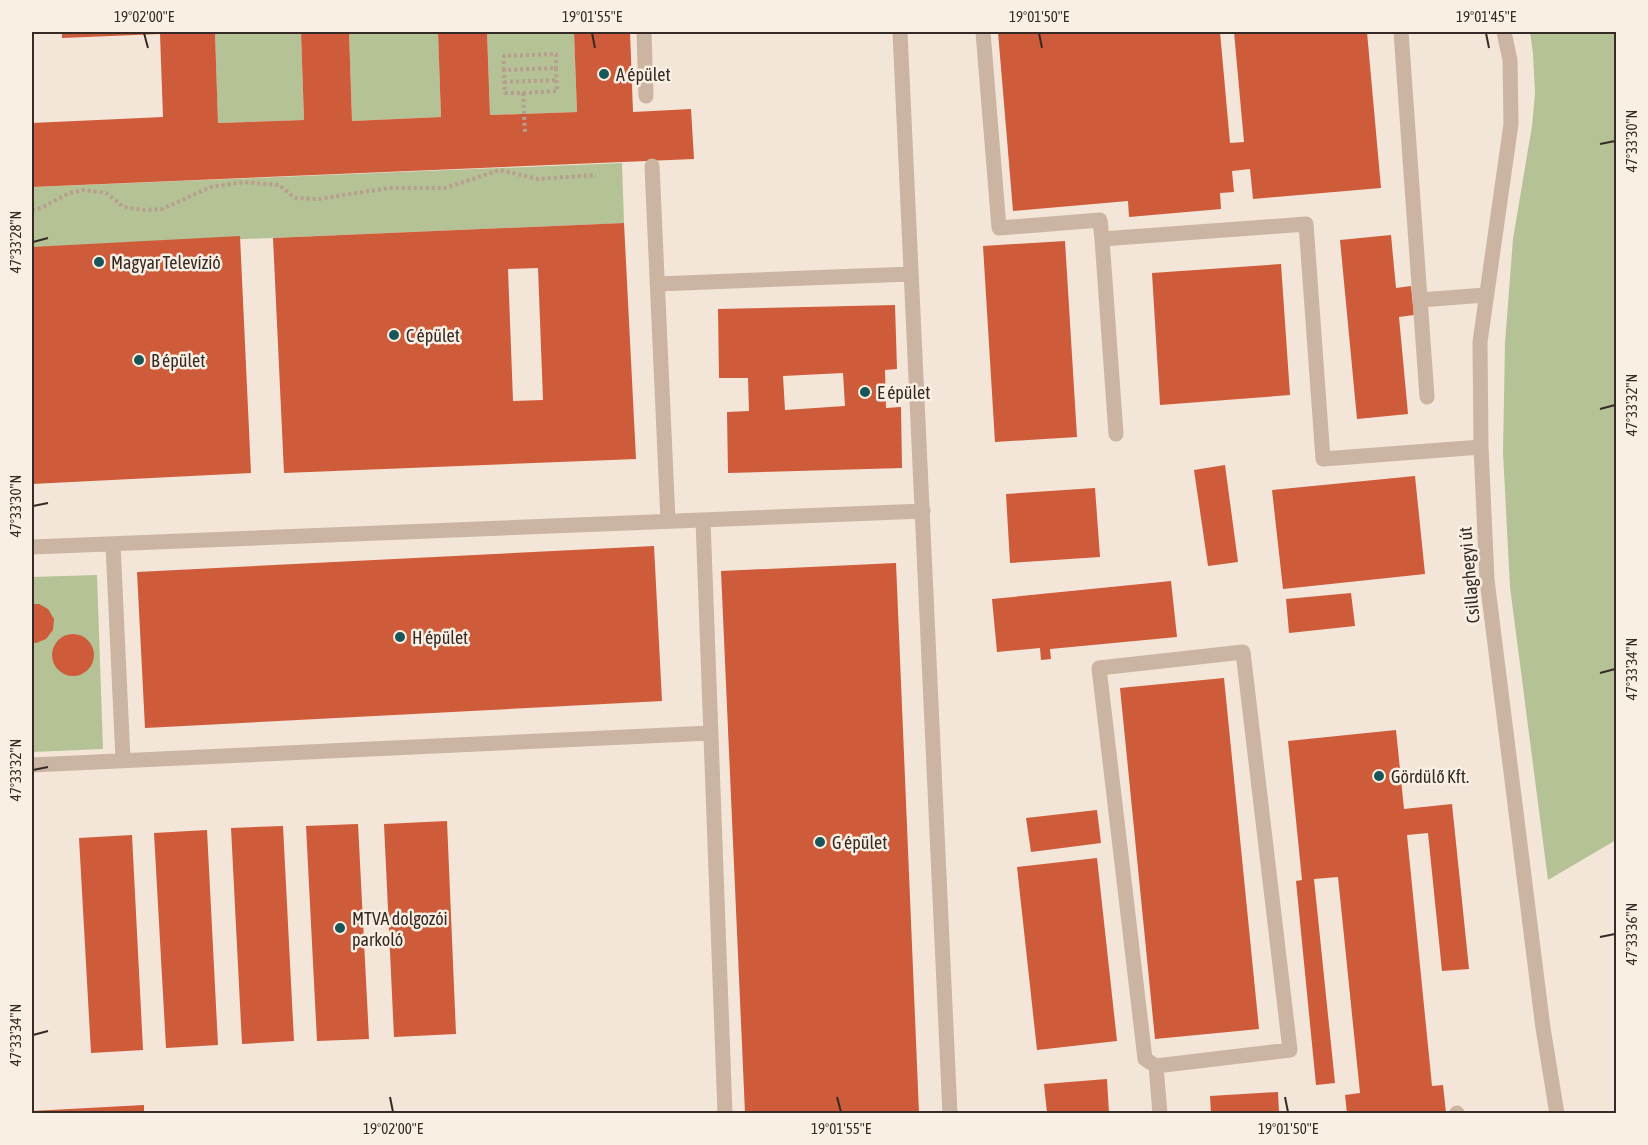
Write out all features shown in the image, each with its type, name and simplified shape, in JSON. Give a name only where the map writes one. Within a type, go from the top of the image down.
[{"type":"street","points":[[644,32],[646,96]]},
{"type":"street","points":[[900,32],[950,1113]]},
{"type":"street","points":[[983,32],[999,228],[1100,220],[1116,434]]},
{"type":"street","points":[[1401,32],[1427,397]]},
{"type":"street","name":"Csillaghegyi út","points":[[1504,32],[1510,60],[1511,124],[1480,342],[1481,447],[1487,580],[1543,1028],[1557,1113]]},
{"type":"street","points":[[652,166],[668,521]]},
{"type":"street","points":[[1102,239],[1306,224],[1323,459],[1481,447]]},
{"type":"street","points":[[657,284],[911,274]]},
{"type":"street","points":[[1420,300],[1485,295]]},
{"type":"street","points":[[32,548],[923,511]]},
{"type":"street","points":[[704,520],[724,1113]]},
{"type":"street","points":[[113,544],[123,760]]},
{"type":"street","points":[[1243,652],[1290,1050],[1156,1066],[1145,1059],[1099,668],[1243,652]]},
{"type":"street","points":[[32,765],[711,733]]},
{"type":"street","points":[[1156,1066],[1160,1113]]},
{"type":"path","points":[[556,54],[557,91],[505,93],[504,70],[504,56],[556,54]]},
{"type":"path","points":[[504,70],[556,68]]},
{"type":"path","points":[[504,82],[557,80]]},
{"type":"path","points":[[523,93],[525,133]]},
{"type":"path","points":[[32,210],[41,208],[69,193],[84,190],[106,193],[124,207],[144,210],[162,209],[211,187],[244,182],[279,185],[295,198],[318,199],[389,188],[446,188],[500,170],[538,179],[596,175]]},
{"type":"green space","points":[[215,32],[301,32],[304,120],[218,123]]},
{"type":"green space","points":[[349,32],[438,32],[441,117],[352,121]]},
{"type":"green space","points":[[487,32],[574,32],[577,112],[490,115]]},
{"type":"green space","points":[[1530,32],[1616,32],[1616,840],[1548,880],[1510,587],[1503,452],[1505,343],[1513,239],[1532,126],[1535,93]]},
{"type":"green space","points":[[622,163],[624,223],[32,248],[32,187]]},
{"type":"green space","points":[[97,575],[103,749],[32,752],[32,577]]},
{"type":"building","name":"A épület","points":[[62,32],[215,32],[218,123],[304,120],[301,32],[349,32],[352,121],[441,117],[438,32],[487,32],[490,115],[577,112],[574,32],[630,32],[633,112],[691,109],[694,159],[32,187],[32,123],[163,117],[160,34],[62,38]]},
{"type":"building","points":[[998,32],[1220,32],[1230,143],[1244,142],[1234,32],[1367,32],[1381,188],[1253,199],[1250,169],[1232,171],[1234,192],[1220,193],[1221,209],[1129,217],[1128,201],[1013,211]]},
{"type":"building","name":"C épület","points":[[624,223],[636,459],[284,473],[273,238]],"holes":[[[538,268],[543,400],[513,401],[508,269]]]},
{"type":"building","points":[[1391,235],[1396,288],[1411,286],[1414,315],[1399,317],[1408,414],[1357,419],[1340,240]]},
{"type":"building","name":"B épület","points":[[240,236],[251,473],[32,484],[32,247]]},
{"type":"building","points":[[1065,241],[1077,437],[995,442],[983,246]]},
{"type":"building","points":[[1281,264],[1290,395],[1160,405],[1152,273]]},
{"type":"building","name":"E épület","points":[[895,305],[897,369],[885,370],[886,408],[901,407],[902,468],[728,473],[727,412],[749,411],[748,378],[719,378],[718,309]],"holes":[[[843,373],[845,406],[785,410],[783,376]]]},
{"type":"building","points":[[1225,465],[1238,562],[1208,566],[1194,470]]},
{"type":"building","points":[[1415,476],[1425,574],[1283,589],[1272,490]]},
{"type":"building","points":[[1095,488],[1100,557],[1010,563],[1006,494]]},
{"type":"building","name":"H épület","points":[[654,546],[662,701],[145,728],[137,572]]},
{"type":"building","name":"G épület","points":[[896,563],[919,1113],[745,1113],[721,571]]},
{"type":"building","points":[[1171,581],[1177,637],[1050,649],[1051,659],[1041,660],[1040,648],[997,652],[992,599]]},
{"type":"building","points":[[1351,593],[1355,626],[1289,633],[1286,599]]},
{"type":"building","points":[[32,604],[39,604],[48,609],[54,619],[53,630],[46,639],[36,643],[32,642]]},
{"type":"building","points":[[73,634],[88,640],[94,655],[88,670],[73,676],[58,670],[52,655],[58,640]]},
{"type":"building","points":[[1224,678],[1259,1029],[1155,1039],[1120,688]]},
{"type":"building","points":[[1396,730],[1404,809],[1452,804],[1469,969],[1442,971],[1428,833],[1407,835],[1432,1086],[1443,1085],[1446,1113],[1347,1113],[1345,1095],[1360,1093],[1338,877],[1314,879],[1335,1083],[1316,1085],[1296,881],[1302,880],[1288,741]]},
{"type":"building","points":[[1097,810],[1101,843],[1031,852],[1026,818]]},
{"type":"building","points":[[447,821],[456,1034],[394,1037],[384,824]]},
{"type":"building","points":[[358,824],[369,1039],[317,1041],[306,826]]},
{"type":"building","points":[[283,826],[294,1041],[242,1044],[231,828]]},
{"type":"building","points":[[207,830],[218,1045],[166,1048],[154,833]]},
{"type":"building","points":[[132,835],[143,1050],[91,1053],[79,838]]},
{"type":"building","points":[[1097,858],[1117,1041],[1037,1050],[1017,867]]},
{"type":"building","points":[[1107,1079],[1109,1113],[1047,1113],[1044,1084]]},
{"type":"building","points":[[1278,1092],[1279,1113],[1211,1113],[1210,1096]]},
{"type":"building","points":[[144,1105],[144,1113],[32,1113],[32,1111]]},
{"type":"place","name":"A épület","points":[[604,74]]},
{"type":"place","name":"Magyar Televízió","points":[[99,262]]},
{"type":"place","name":"C épület","points":[[394,335]]},
{"type":"place","name":"B épület","points":[[139,360]]},
{"type":"place","name":"E épület","points":[[865,392]]},
{"type":"place","name":"H épület","points":[[400,637]]},
{"type":"place","name":"Gördülő Kft.","points":[[1379,776]]},
{"type":"place","name":"G épület","points":[[820,842]]},
{"type":"place","name":"MTVA dolgozói parkoló","points":[[340,928]]}]
